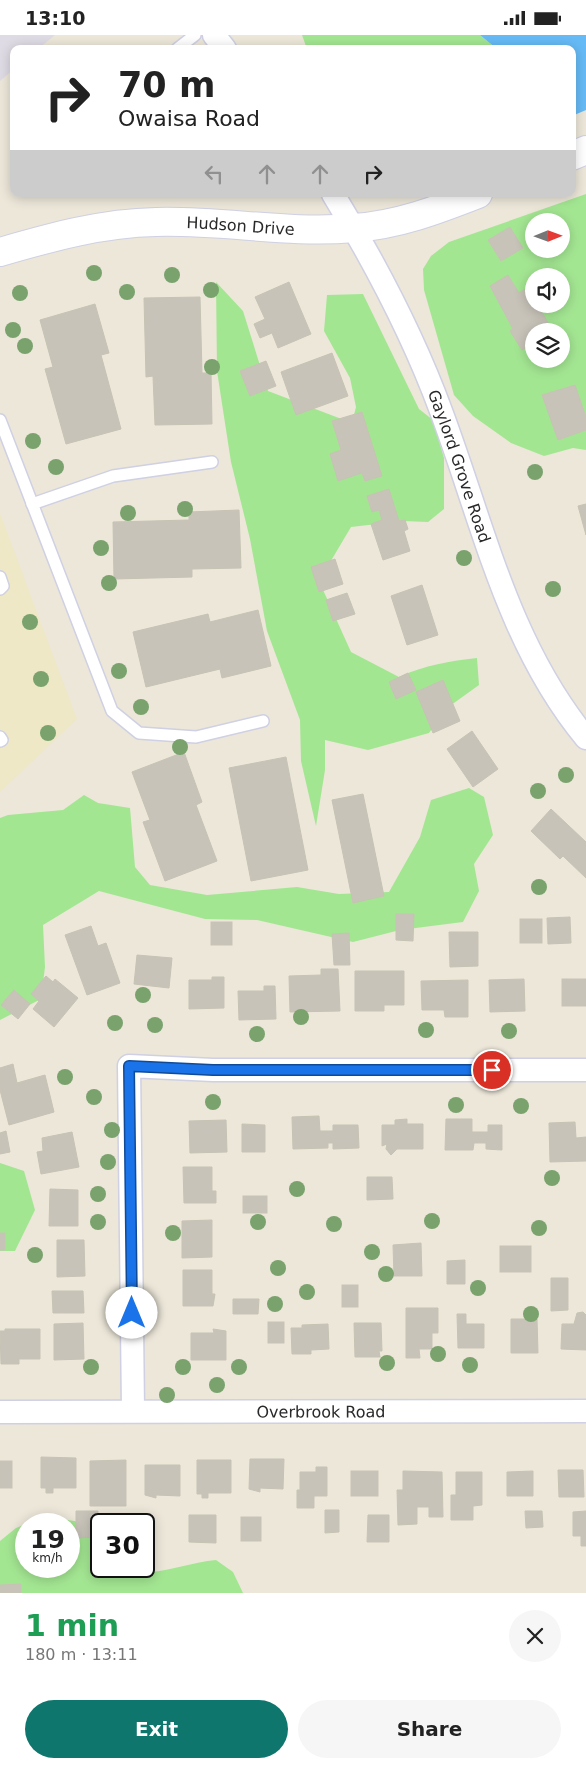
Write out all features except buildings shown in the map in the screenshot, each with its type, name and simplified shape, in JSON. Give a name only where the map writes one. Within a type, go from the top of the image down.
[{"type":"street","points":[[214,35],[222,45]]},
{"type":"street","name":"Gaylord Grove Road","points":[[335,197],[354,228],[402,319],[428,377],[477,517],[522,635],[552,693],[586,738]]},
{"type":"street","name":"Hudson Drive","points":[[0,252],[85,229],[120,224],[190,221],[278,228],[354,228],[420,217],[470,197]]},
{"type":"street","points":[[133,1410],[129,1066],[213,1070],[586,1070]]},
{"type":"street","name":"Overbrook Road","points":[[0,1411],[586,1411]]},
{"type":"lane","points":[[182,45],[194,35]]},
{"type":"lane","points":[[0,420],[112,711],[139,733],[196,737],[263,721]]},
{"type":"lane","points":[[32,504],[113,477],[212,462]]},
{"type":"lane","points":[[0,577],[3,586],[0,589]]},
{"type":"lane","points":[[0,737],[2,740],[0,741]]},
{"type":"shaded area","points":[[0,35],[55,35],[43,45],[10,45],[10,72],[0,81]]},
{"type":"shaded area","points":[[0,513],[77,719],[0,792]]},
{"type":"green space","points":[[302,35],[480,35],[492,45],[306,45]]},
{"type":"green space","points":[[586,194],[586,450],[573,448],[544,456],[511,443],[473,416],[454,395],[424,290],[423,269],[431,256],[449,242],[525,215],[525,258],[570,258],[570,213],[532,213]]},
{"type":"green space","points":[[216,282],[243,311],[268,391],[352,423],[356,407],[350,378],[324,331],[327,295],[363,294],[419,409],[433,420],[444,458],[444,509],[428,522],[403,521],[351,527],[319,581],[351,652],[399,677],[418,669],[438,664],[477,658],[479,685],[447,708],[429,733],[368,750],[325,740],[325,770],[316,826],[301,761],[300,720],[267,631],[250,539],[231,462],[217,371]]},
{"type":"green space","points":[[469,788],[484,797],[493,835],[474,864],[479,891],[463,922],[400,930],[353,942],[257,920],[205,919],[99,891],[43,925],[45,967],[41,999],[0,1020],[0,818],[8,815],[63,810],[84,795],[98,803],[130,808],[135,867],[150,885],[207,895],[297,887],[339,894],[389,892],[420,837],[431,800]]},
{"type":"green space","points":[[0,1163],[24,1171],[35,1210],[15,1251],[0,1251]]},
{"type":"green space","points":[[80,1522],[90,1523],[90,1578],[155,1578],[155,1572],[216,1560],[233,1572],[243,1593],[0,1593],[0,1541],[15,1529],[15,1578],[80,1578]]},
{"type":"water","points":[[480,35],[586,35],[586,150],[576,138],[576,45],[492,45]]},
{"type":"pier","points":[[586,110],[586,153],[576,142],[576,114]]},
{"type":"route","points":[[132,1313],[129,1066],[213,1070],[492,1070]]}]
